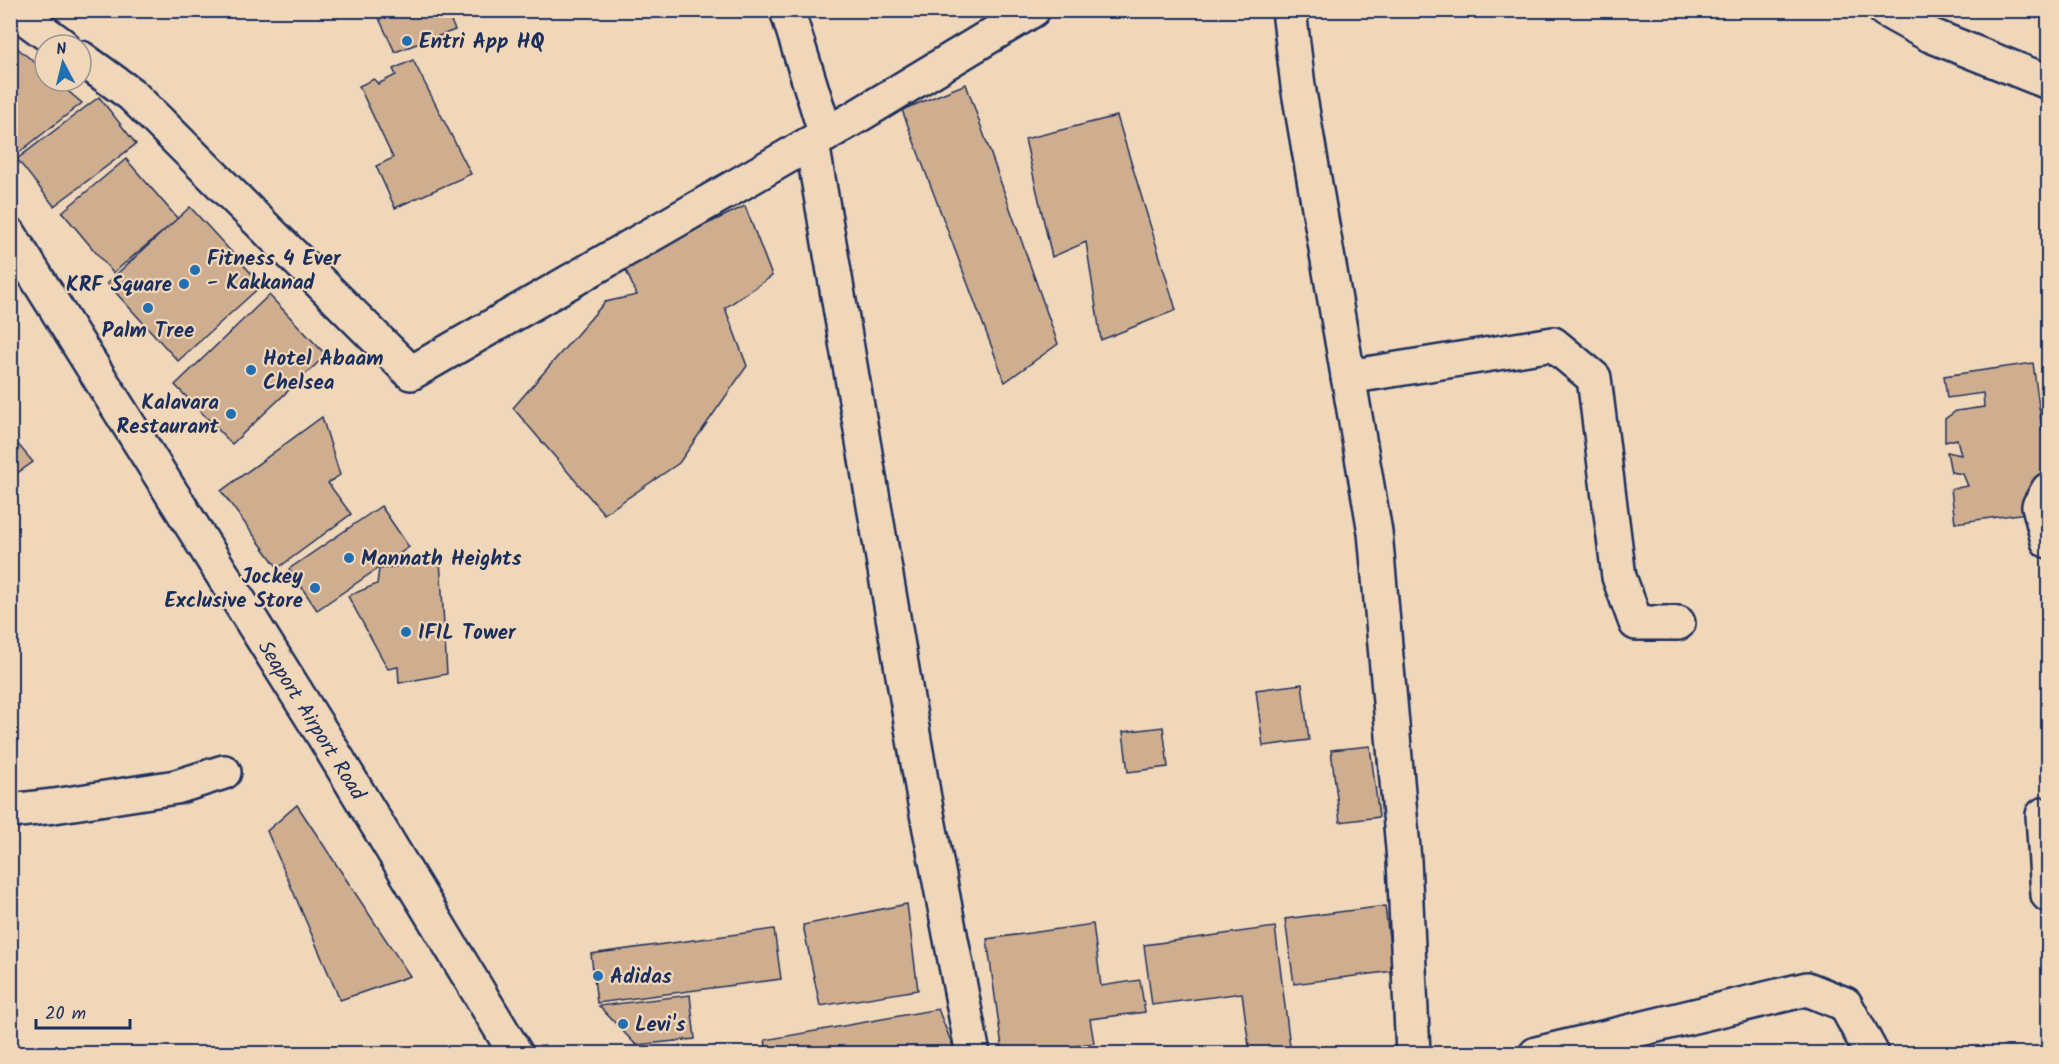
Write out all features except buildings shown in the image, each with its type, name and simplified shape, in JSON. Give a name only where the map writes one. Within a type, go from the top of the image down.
[{"type":"street","points":[[14,10],[46,33]]},
{"type":"street","points":[[787,10],[819,139],[924,798],[973,1053]]},
{"type":"street","points":[[93,67],[132,95],[411,373],[819,139],[1033,10]]},
{"type":"street","points":[[1289,10],[1298,86],[1375,532],[1404,861],[1413,1053]]},
{"type":"street","points":[[1885,10],[1930,35],[2049,82]]},
{"type":"street","name":"Seaport Airport Road","points":[[10,235],[316,725],[516,1053]]},
{"type":"street","points":[[1348,377],[1553,344],[1594,378],[1619,578],[1636,623],[1678,623]]},
{"type":"street","points":[[2049,490],[2039,506],[2049,541]]},
{"type":"street","points":[[10,811],[176,787],[224,772]]},
{"type":"street","points":[[2043,815],[2049,895]]},
{"type":"street","points":[[1536,1053],[1807,989],[1845,1004],[1872,1053]]},
{"type":"place","name":"Entri App HQ","points":[[407,41]]},
{"type":"place","name":"Fitness 4 Ever - Kakkanad","points":[[195,270]]},
{"type":"place","name":"KRF Square","points":[[184,284]]},
{"type":"place","name":"Palm Tree","points":[[148,308]]},
{"type":"place","name":"Hotel Abaam Chelsea","points":[[251,370]]},
{"type":"place","name":"Kalavara Restaurant","points":[[231,414]]},
{"type":"place","name":"Mannath Heights","points":[[349,558]]},
{"type":"place","name":"Jockey Exclusive Store","points":[[315,588]]},
{"type":"place","name":"IFIL Tower","points":[[406,632]]},
{"type":"place","name":"Adidas","points":[[598,976]]},
{"type":"place","name":"Levi's","points":[[623,1024]]}]
